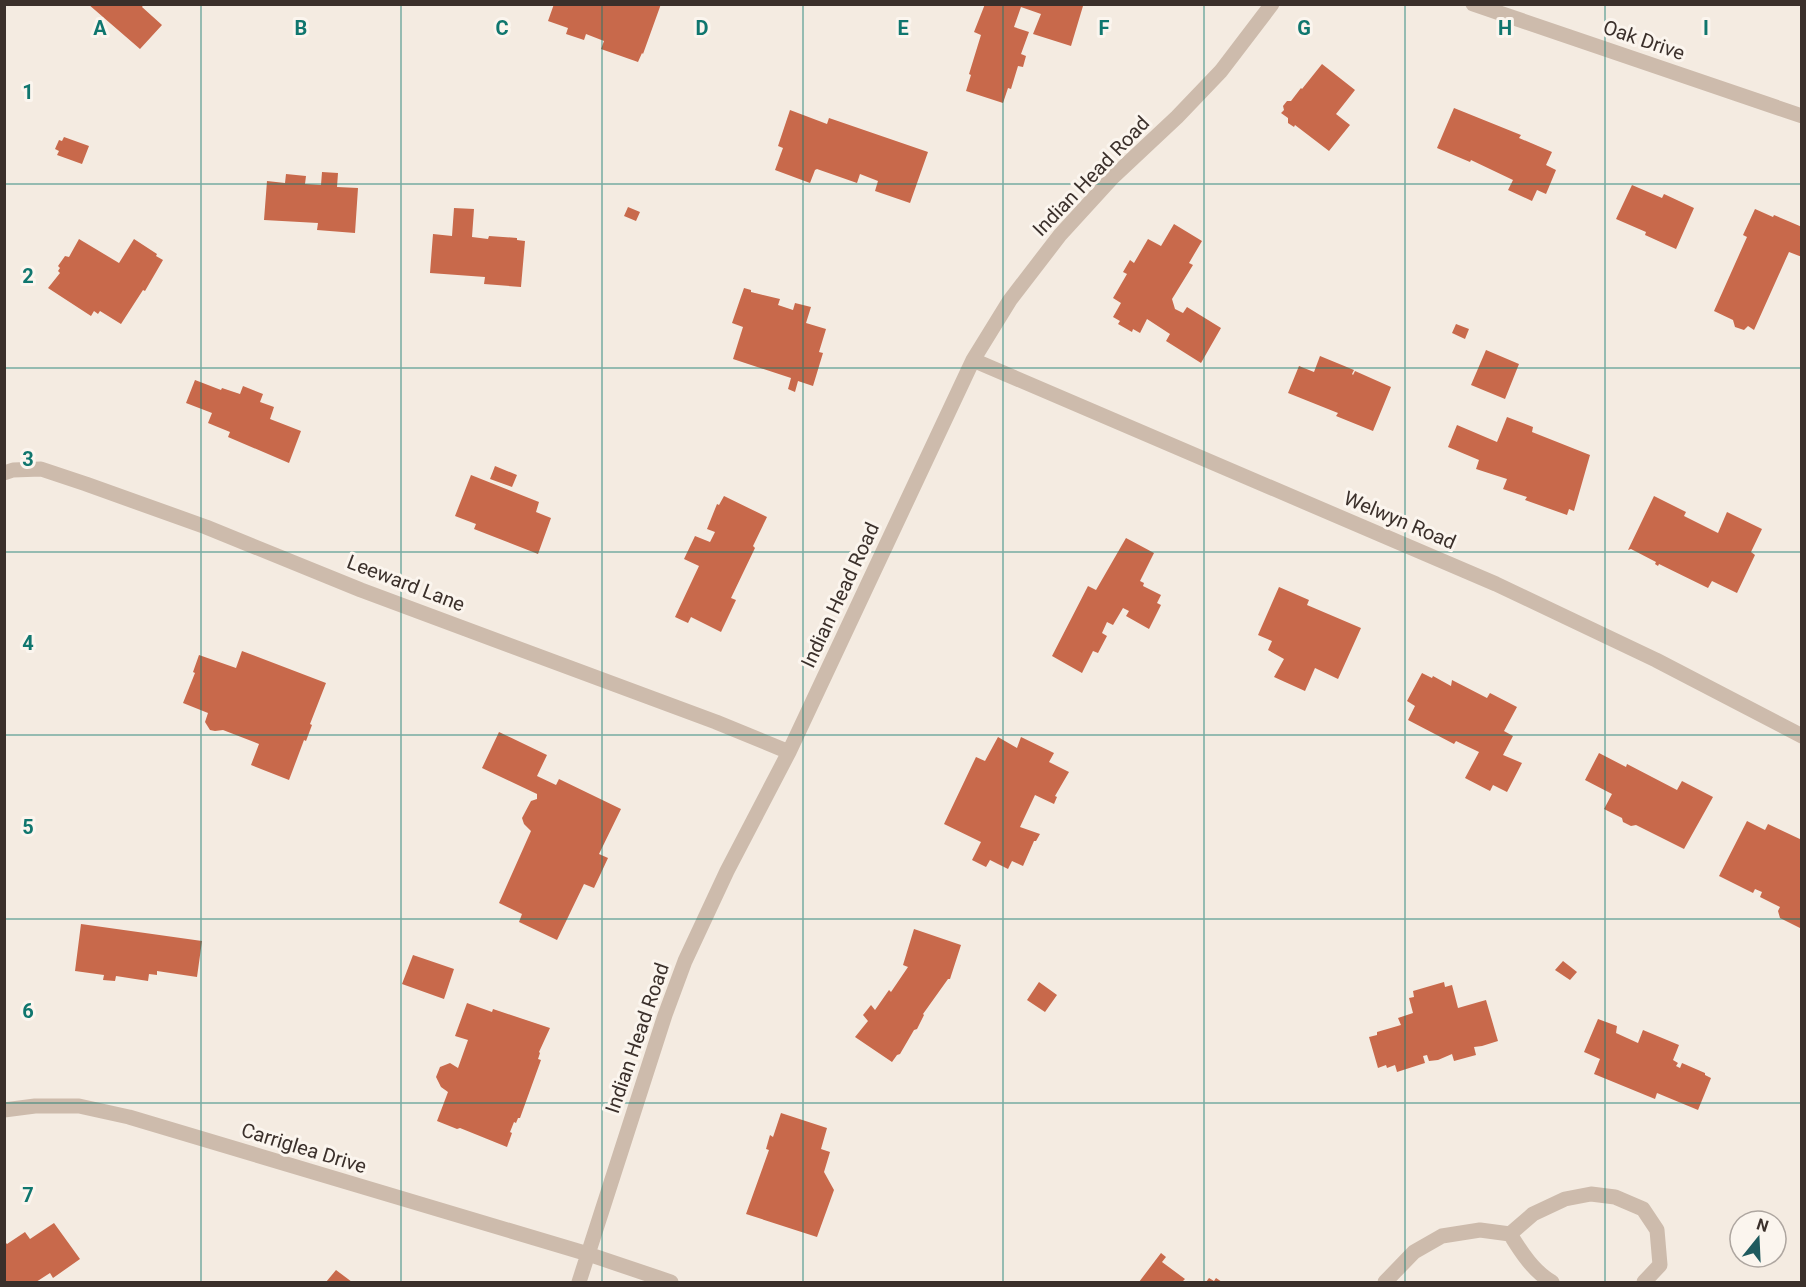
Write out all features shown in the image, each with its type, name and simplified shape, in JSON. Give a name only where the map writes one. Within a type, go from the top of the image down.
[{"type":"street","name":"Indian Head Road","points":[[579,1282],[665,1014],[685,961],[727,871],[789,752],[973,360],[1010,300],[1060,235],[1113,177],[1177,117],[1221,71],[1272,4]]},
{"type":"street","name":"Oak Drive","points":[[1473,4],[1802,116]]},
{"type":"street","name":"Welwyn Road","points":[[973,360],[1496,584],[1656,660],[1802,736]]},
{"type":"street","name":"Leeward Lane","points":[[4,472],[41,469],[195,523],[361,590],[705,718],[789,752]]},
{"type":"street","name":"Carriglea Drive","points":[[4,1110],[35,1106],[79,1106],[129,1118],[588,1254],[671,1282]]},
{"type":"street","points":[[1385,1282],[1414,1252],[1442,1236],[1480,1230],[1510,1234],[1533,1214],[1565,1199],[1591,1194],[1616,1197],[1642,1209],[1657,1230],[1660,1265],[1644,1282]]},
{"type":"street","points":[[1510,1234],[1522,1253],[1543,1277],[1552,1282]]},
{"type":"building","points":[[88,4],[144,4],[142,7],[162,25],[140,49]]},
{"type":"building","points":[[554,4],[661,4],[638,62],[601,49],[604,41],[586,34],[584,40],[566,34],[568,28],[548,21]]},
{"type":"building","points":[[985,4],[1079,4],[1083,6],[1071,46],[1033,34],[1041,14],[1021,7],[1014,27],[1029,32],[1021,54],[1026,56],[1023,67],[1018,66],[1011,89],[1008,88],[1003,103],[966,91],[981,35],[974,32]]},
{"type":"building","points":[[1322,64],[1355,90],[1336,114],[1350,125],[1329,151],[1295,125],[1294,127],[1288,123],[1288,118],[1281,113],[1287,101],[1291,101]]},
{"type":"building","points":[[1454,108],[1521,135],[1519,138],[1552,152],[1546,165],[1556,170],[1546,194],[1537,190],[1532,201],[1508,190],[1513,180],[1471,160],[1470,162],[1437,148]]},
{"type":"building","points":[[790,110],[827,124],[829,118],[928,152],[910,203],[875,191],[878,181],[860,174],[857,183],[817,169],[810,183],[775,170],[783,148],[778,146]]},
{"type":"building","points":[[64,137],[89,146],[82,164],[57,155],[59,151],[55,149],[59,140],[62,141]]},
{"type":"building","points":[[322,172],[338,173],[337,187],[358,188],[355,233],[317,230],[318,223],[264,220],[267,181],[285,183],[286,174],[306,176],[305,184],[321,185]]},
{"type":"building","points":[[1632,185],[1662,198],[1664,194],[1694,208],[1676,249],[1616,219]]},
{"type":"building","points":[[628,207],[640,212],[636,221],[624,216]]},
{"type":"building","points":[[454,208],[474,209],[472,237],[517,238],[517,240],[525,241],[521,287],[484,284],[485,277],[430,273],[433,234],[452,236]]},
{"type":"building","points":[[1755,209],[1802,227],[1802,257],[1789,252],[1754,330],[1748,326],[1744,330],[1735,327],[1733,320],[1714,311],[1747,237],[1743,235]]},
{"type":"building","points":[[1174,224],[1202,241],[1189,263],[1193,265],[1172,299],[1175,309],[1183,313],[1187,307],[1221,328],[1201,363],[1166,341],[1170,334],[1147,319],[1140,333],[1133,329],[1132,332],[1118,324],[1120,321],[1113,317],[1121,303],[1113,298],[1127,274],[1123,272],[1130,260],[1134,263],[1148,239],[1161,246]]},
{"type":"building","points":[[79,239],[119,263],[134,239],[163,260],[145,291],[143,290],[121,324],[100,311],[98,314],[94,311],[91,316],[48,288],[60,273],[58,266],[65,256],[69,257]]},
{"type":"building","points":[[744,288],[780,299],[778,305],[793,310],[795,303],[811,307],[806,323],[826,329],[819,352],[823,353],[813,386],[798,381],[795,392],[788,389],[791,378],[733,359],[743,327],[732,323]]},
{"type":"building","points":[[1456,324],[1469,329],[1465,339],[1452,333]]},
{"type":"building","points":[[1486,350],[1519,364],[1505,399],[1471,385]]},
{"type":"building","points":[[1320,356],[1354,370],[1353,375],[1355,371],[1391,387],[1373,431],[1336,416],[1338,413],[1288,393],[1299,366],[1314,372]]},
{"type":"building","points":[[195,380],[221,390],[222,388],[240,394],[243,386],[263,394],[260,402],[274,407],[270,419],[301,431],[289,463],[228,437],[230,432],[208,423],[212,413],[186,403]]},
{"type":"building","points":[[1507,417],[1533,427],[1532,432],[1590,455],[1574,511],[1569,509],[1567,515],[1525,500],[1527,497],[1503,489],[1507,479],[1476,469],[1479,460],[1448,447],[1457,425],[1497,442]]},
{"type":"building","points":[[495,466],[517,475],[512,487],[490,479]]},
{"type":"building","points":[[471,475],[539,502],[536,512],[551,518],[538,554],[474,529],[476,524],[455,516]]},
{"type":"building","points":[[724,496],[767,517],[731,598],[736,600],[721,632],[691,617],[688,623],[675,617],[699,566],[684,559],[695,536],[710,542],[715,532],[707,529],[717,504],[719,505]]},
{"type":"building","points":[[1654,496],[1686,512],[1684,516],[1718,533],[1727,512],[1762,529],[1751,552],[1755,555],[1737,593],[1712,581],[1708,588],[1659,564],[1658,566],[1656,562],[1631,549],[1628,550]]},
{"type":"building","points":[[1126,538],[1154,553],[1140,581],[1144,583],[1143,586],[1161,595],[1157,603],[1161,605],[1149,629],[1126,616],[1129,611],[1123,608],[1113,625],[1107,622],[1102,633],[1107,636],[1098,653],[1093,651],[1082,673],[1052,656],[1088,586],[1096,590]]},
{"type":"building","points":[[1279,587],[1309,600],[1307,605],[1361,628],[1338,679],[1315,668],[1305,691],[1274,677],[1284,659],[1268,650],[1272,641],[1258,635]]},
{"type":"building","points":[[242,651],[326,683],[306,741],[304,740],[289,780],[251,765],[259,744],[223,730],[210,730],[205,722],[208,713],[183,703],[195,673],[193,672],[199,655],[236,668]]},
{"type":"building","points":[[1422,673],[1451,686],[1452,680],[1487,698],[1490,693],[1517,707],[1504,731],[1513,736],[1503,755],[1522,763],[1507,792],[1493,785],[1490,791],[1465,778],[1479,752],[1456,741],[1454,744],[1408,720],[1415,706],[1407,701]]},
{"type":"building","points":[[499,732],[547,755],[537,776],[556,785],[559,779],[621,809],[599,854],[608,858],[594,888],[584,884],[557,940],[519,922],[522,914],[499,903],[531,831],[522,818],[531,801],[537,799],[537,794],[482,768]]},
{"type":"building","points":[[998,737],[1017,748],[1021,737],[1054,753],[1049,762],[1069,772],[1055,796],[1057,797],[1054,804],[1035,795],[1020,827],[1040,834],[1034,841],[1023,866],[1012,861],[1008,869],[990,860],[986,867],[972,860],[981,842],[944,824],[976,757],[985,761]]},
{"type":"building","points":[[1599,753],[1626,767],[1627,764],[1677,790],[1682,781],[1713,797],[1684,849],[1636,825],[1631,826],[1623,822],[1622,818],[1604,809],[1612,794],[1585,780]]},
{"type":"building","points":[[1747,821],[1765,830],[1768,824],[1802,840],[1802,929],[1780,918],[1778,911],[1780,907],[1760,897],[1762,892],[1755,889],[1753,893],[1719,876]]},
{"type":"building","points":[[81,924],[202,941],[197,977],[157,971],[157,975],[149,974],[148,981],[116,976],[115,981],[103,980],[104,975],[75,971]]},
{"type":"building","points":[[914,929],[961,945],[950,979],[923,1014],[917,1029],[892,1062],[855,1037],[868,1021],[863,1015],[871,1005],[875,1010],[908,967],[903,965]]},
{"type":"building","points":[[413,955],[454,969],[444,999],[402,984]]},
{"type":"building","points":[[1563,961],[1577,972],[1570,980],[1555,970]]},
{"type":"building","points":[[1039,982],[1057,995],[1045,1012],[1027,1000]]},
{"type":"building","points":[[1444,982],[1445,987],[1452,985],[1458,1008],[1486,1000],[1498,1041],[1474,1047],[1476,1055],[1454,1061],[1452,1054],[1429,1061],[1427,1055],[1423,1056],[1425,1063],[1397,1072],[1395,1065],[1378,1068],[1369,1037],[1377,1035],[1377,1032],[1401,1025],[1398,1018],[1413,1013],[1409,998],[1414,997],[1413,991]]},
{"type":"building","points":[[467,1003],[550,1028],[539,1052],[538,1059],[541,1060],[520,1118],[516,1123],[514,1122],[510,1132],[512,1133],[507,1147],[437,1121],[448,1092],[441,1087],[436,1077],[440,1067],[450,1063],[458,1068],[468,1040],[455,1036]]},
{"type":"building","points":[[1598,1019],[1617,1026],[1616,1033],[1638,1043],[1643,1030],[1679,1045],[1673,1060],[1678,1063],[1676,1066],[1680,1068],[1682,1063],[1711,1078],[1698,1110],[1657,1093],[1655,1099],[1594,1074],[1600,1059],[1584,1052]]},
{"type":"building","points":[[781,1113],[827,1128],[821,1149],[830,1152],[824,1172],[834,1190],[817,1237],[746,1214],[769,1150],[766,1149],[770,1135],[773,1137]]},
{"type":"building","points":[[54,1223],[80,1259],[53,1278],[50,1273],[36,1282],[4,1282],[4,1241],[7,1244],[25,1232],[30,1239]]},
{"type":"building","points":[[1161,1253],[1166,1257],[1162,1262],[1185,1279],[1182,1282],[1139,1282]]},
{"type":"building","points":[[336,1270],[352,1282],[326,1282]]},
{"type":"building","points":[[1209,1278],[1214,1281],[1216,1278],[1222,1282],[1206,1282]]}]
